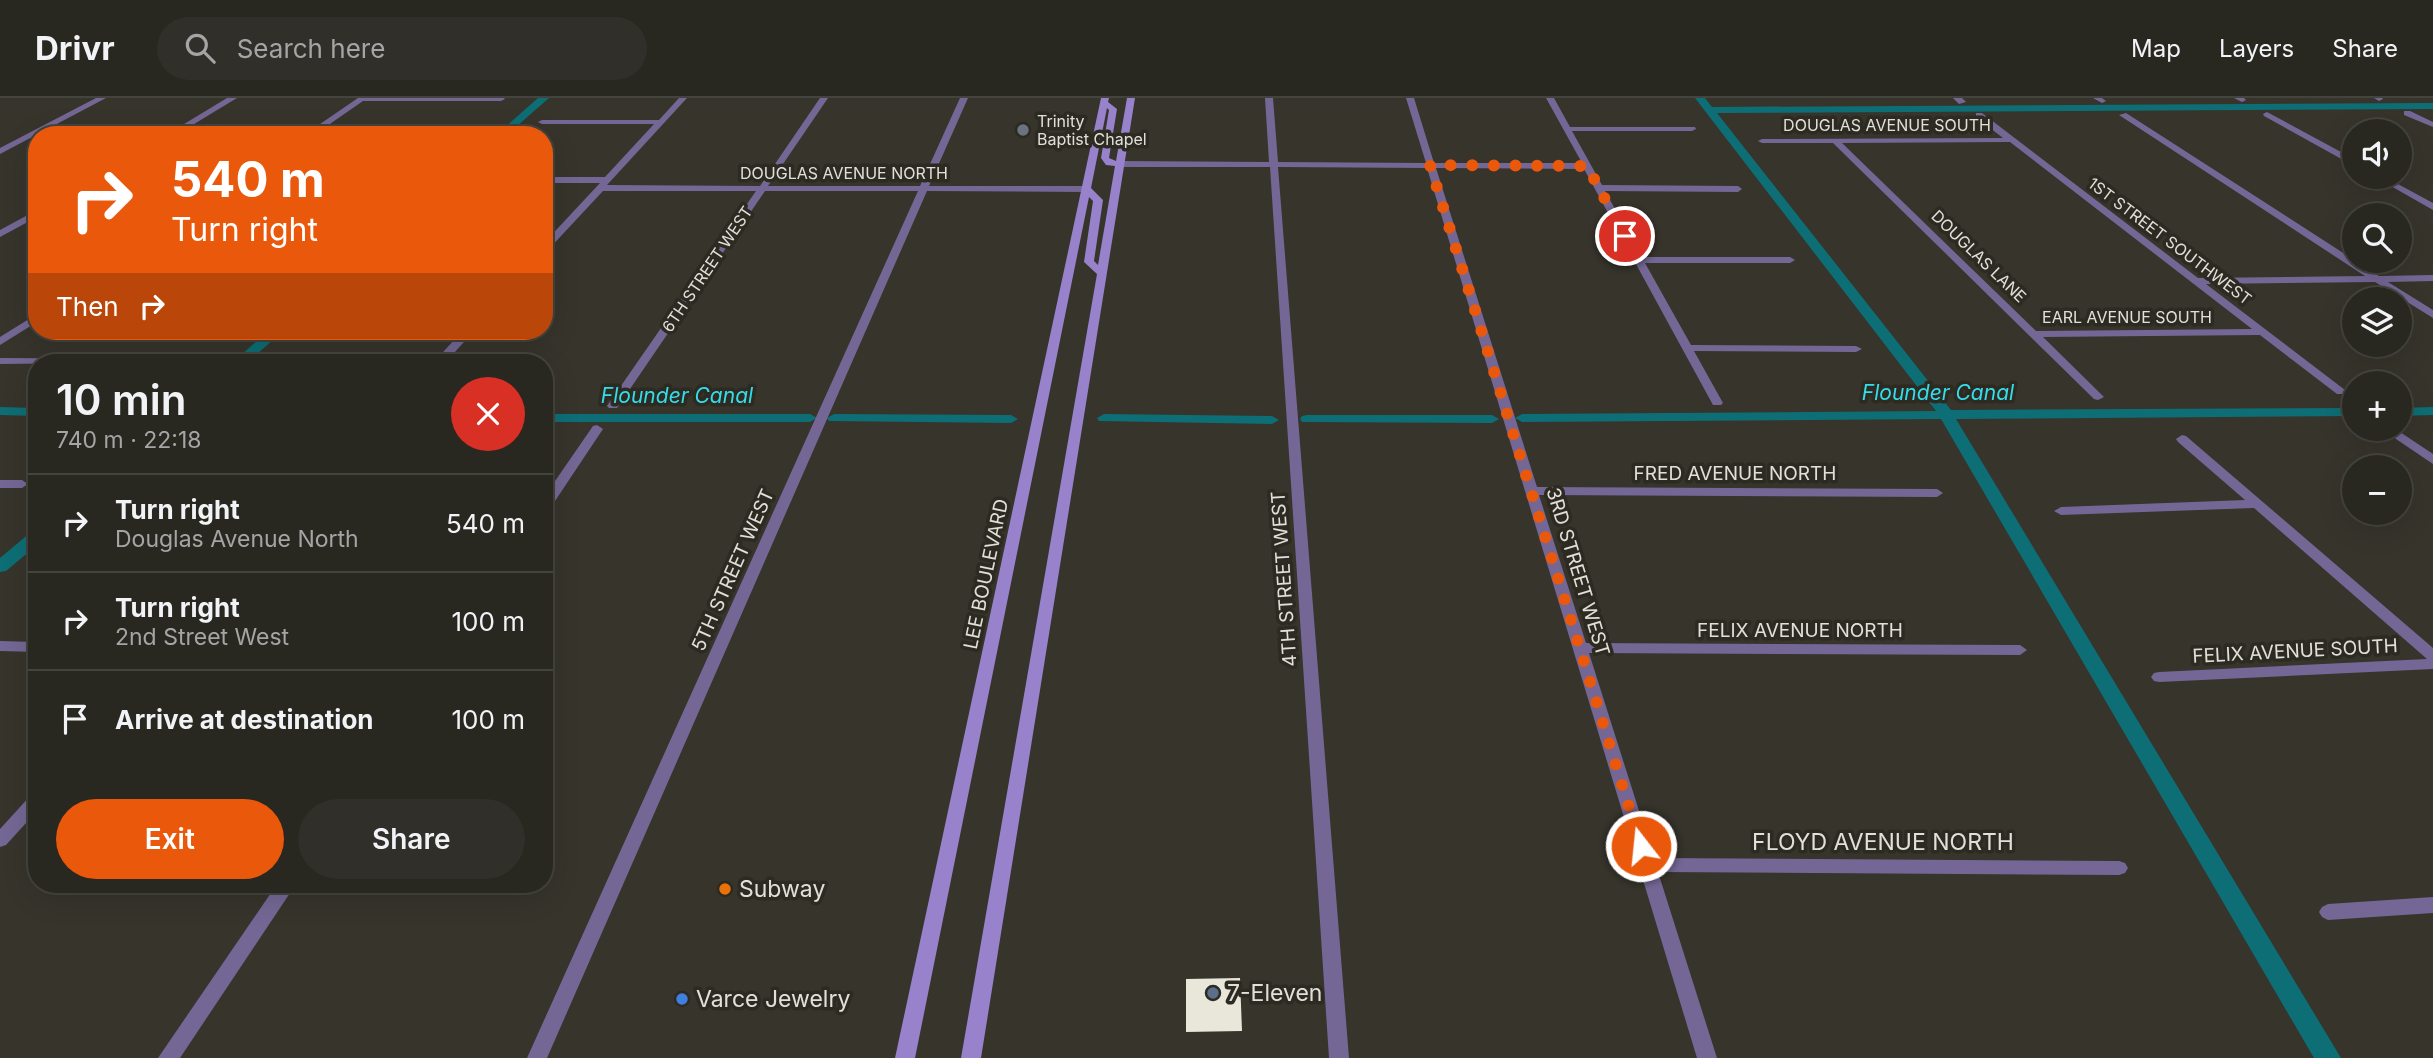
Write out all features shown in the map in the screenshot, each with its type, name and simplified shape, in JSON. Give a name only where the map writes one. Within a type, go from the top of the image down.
[{"type":"main road","points":[[971,1058],[1131,98]]},
{"type":"main road","points":[[1104,100],[1113,109],[1105,158],[1110,163],[1120,164]]},
{"type":"main road","name":"LEE BOULEVARD","points":[[905,1058],[1104,100]]},
{"type":"main road","points":[[1086,189],[1098,200],[1089,262],[1103,274]]},
{"type":"street","points":[[48,126],[102,98]]},
{"type":"street","points":[[185,126],[233,98]]},
{"type":"street","points":[[321,126],[362,98],[501,99]]},
{"type":"street","points":[[553,239],[683,98]]},
{"type":"street","name":"6TH STREET WEST","points":[[613,406],[824,98]]},
{"type":"street","name":"5TH STREET WEST","points":[[537,1058],[964,98]]},
{"type":"street","name":"4TH STREET WEST","points":[[1269,98],[1339,1058]]},
{"type":"street","name":"3RD STREET WEST","points":[[1410,98],[1707,1058]]},
{"type":"street","points":[[1550,98],[1717,403]]},
{"type":"street","points":[[2407,113],[2433,125]]},
{"type":"street","points":[[2267,114],[2342,156]]},
{"type":"street","name":"1ST STREET SOUTHWEST","points":[[1979,115],[2341,392]]},
{"type":"street","points":[[2123,115],[2433,315]]},
{"type":"street","points":[[542,122],[661,122]]},
{"type":"street","points":[[1567,129],[1692,129]]},
{"type":"street","points":[[0,151],[28,136]]},
{"type":"street","name":"DOUGLAS AVENUE SOUTH","points":[[1762,142],[2011,140]]},
{"type":"street","name":"DOUGLAS LANE","points":[[1835,141],[2098,397]]},
{"type":"street","points":[[1120,164],[1587,166]]},
{"type":"street","points":[[553,180],[608,180]]},
{"type":"street","name":"DOUGLAS AVENUE NORTH","points":[[601,188],[1086,189]]},
{"type":"street","points":[[1599,188],[1738,188]]},
{"type":"street","points":[[2401,189],[2433,207]]},
{"type":"street","points":[[0,234],[28,218]]},
{"type":"street","points":[[0,220],[28,221]]},
{"type":"street","points":[[1638,260],[1790,260]]},
{"type":"street","points":[[2197,281],[2433,278]]},
{"type":"street","points":[[0,342],[28,323]]},
{"type":"street","name":"EARL AVENUE SOUTH","points":[[2034,334],[2263,332]]},
{"type":"street","points":[[447,354],[460,340]]},
{"type":"street","points":[[1687,348],[1856,349]]},
{"type":"street","points":[[0,361],[28,361]]},
{"type":"street","points":[[553,494],[597,429]]},
{"type":"street","points":[[2182,439],[2433,656]]},
{"type":"street","points":[[2407,441],[2433,460]]},
{"type":"street","points":[[0,484],[22,484]]},
{"type":"street","name":"FRED AVENUE NORTH","points":[[1532,491],[1937,493]]},
{"type":"street","points":[[2061,511],[2256,503]]},
{"type":"street","points":[[0,646],[28,647]]},
{"type":"street","name":"FELIX AVENUE NORTH","points":[[1580,648],[2020,650]]},
{"type":"street","name":"FELIX AVENUE SOUTH","points":[[2159,677],[2433,664]]},
{"type":"street","points":[[0,840],[28,810]]},
{"type":"street","name":"FLOYD AVENUE NORTH","points":[[1647,864],[2119,868]]},
{"type":"street","points":[[168,1058],[281,893]]},
{"type":"street","points":[[2328,912],[2433,905]]},
{"type":"building","name":"7-Eleven","points":[[1240,978],[1242,1031],[1186,1032],[1186,979]]},
{"type":"waterway","points":[[511,126],[544,98]]},
{"type":"waterway","points":[[1700,98],[1946,415]]},
{"type":"waterway","points":[[1710,110],[2433,106]]},
{"type":"waterway","points":[[249,354],[266,340]]},
{"type":"waterway","name":"Flounder Canal","points":[[0,411],[28,412]]},
{"type":"waterway","name":"Flounder Canal","points":[[2412,412],[2433,411]]},
{"type":"waterway","name":"Flounder Canal","points":[[1946,415],[2342,412]]},
{"type":"waterway","name":"Flounder Canal","points":[[1522,418],[1946,415]]},
{"type":"waterway","points":[[1946,415],[2328,1058]]},
{"type":"waterway","name":"Flounder Canal","points":[[553,418],[810,418]]},
{"type":"waterway","name":"Flounder Canal","points":[[834,418],[1011,419]]},
{"type":"waterway","name":"Flounder Canal","points":[[1104,418],[1272,420]]},
{"type":"waterway","name":"Flounder Canal","points":[[1307,419],[1492,419]]},
{"type":"waterway","points":[[0,567],[28,544]]},
{"type":"place","name":"Trinity Baptist Chapel","points":[[1023,130]]},
{"type":"place","name":"Subway","points":[[725,889]]},
{"type":"place","name":"7-Eleven","points":[[1213,993]]},
{"type":"place","name":"Varce Jewelry","points":[[682,999]]},
{"type":"route","points":[[1625,236],[1587,166],[1430,165],[1641,846]]}]
